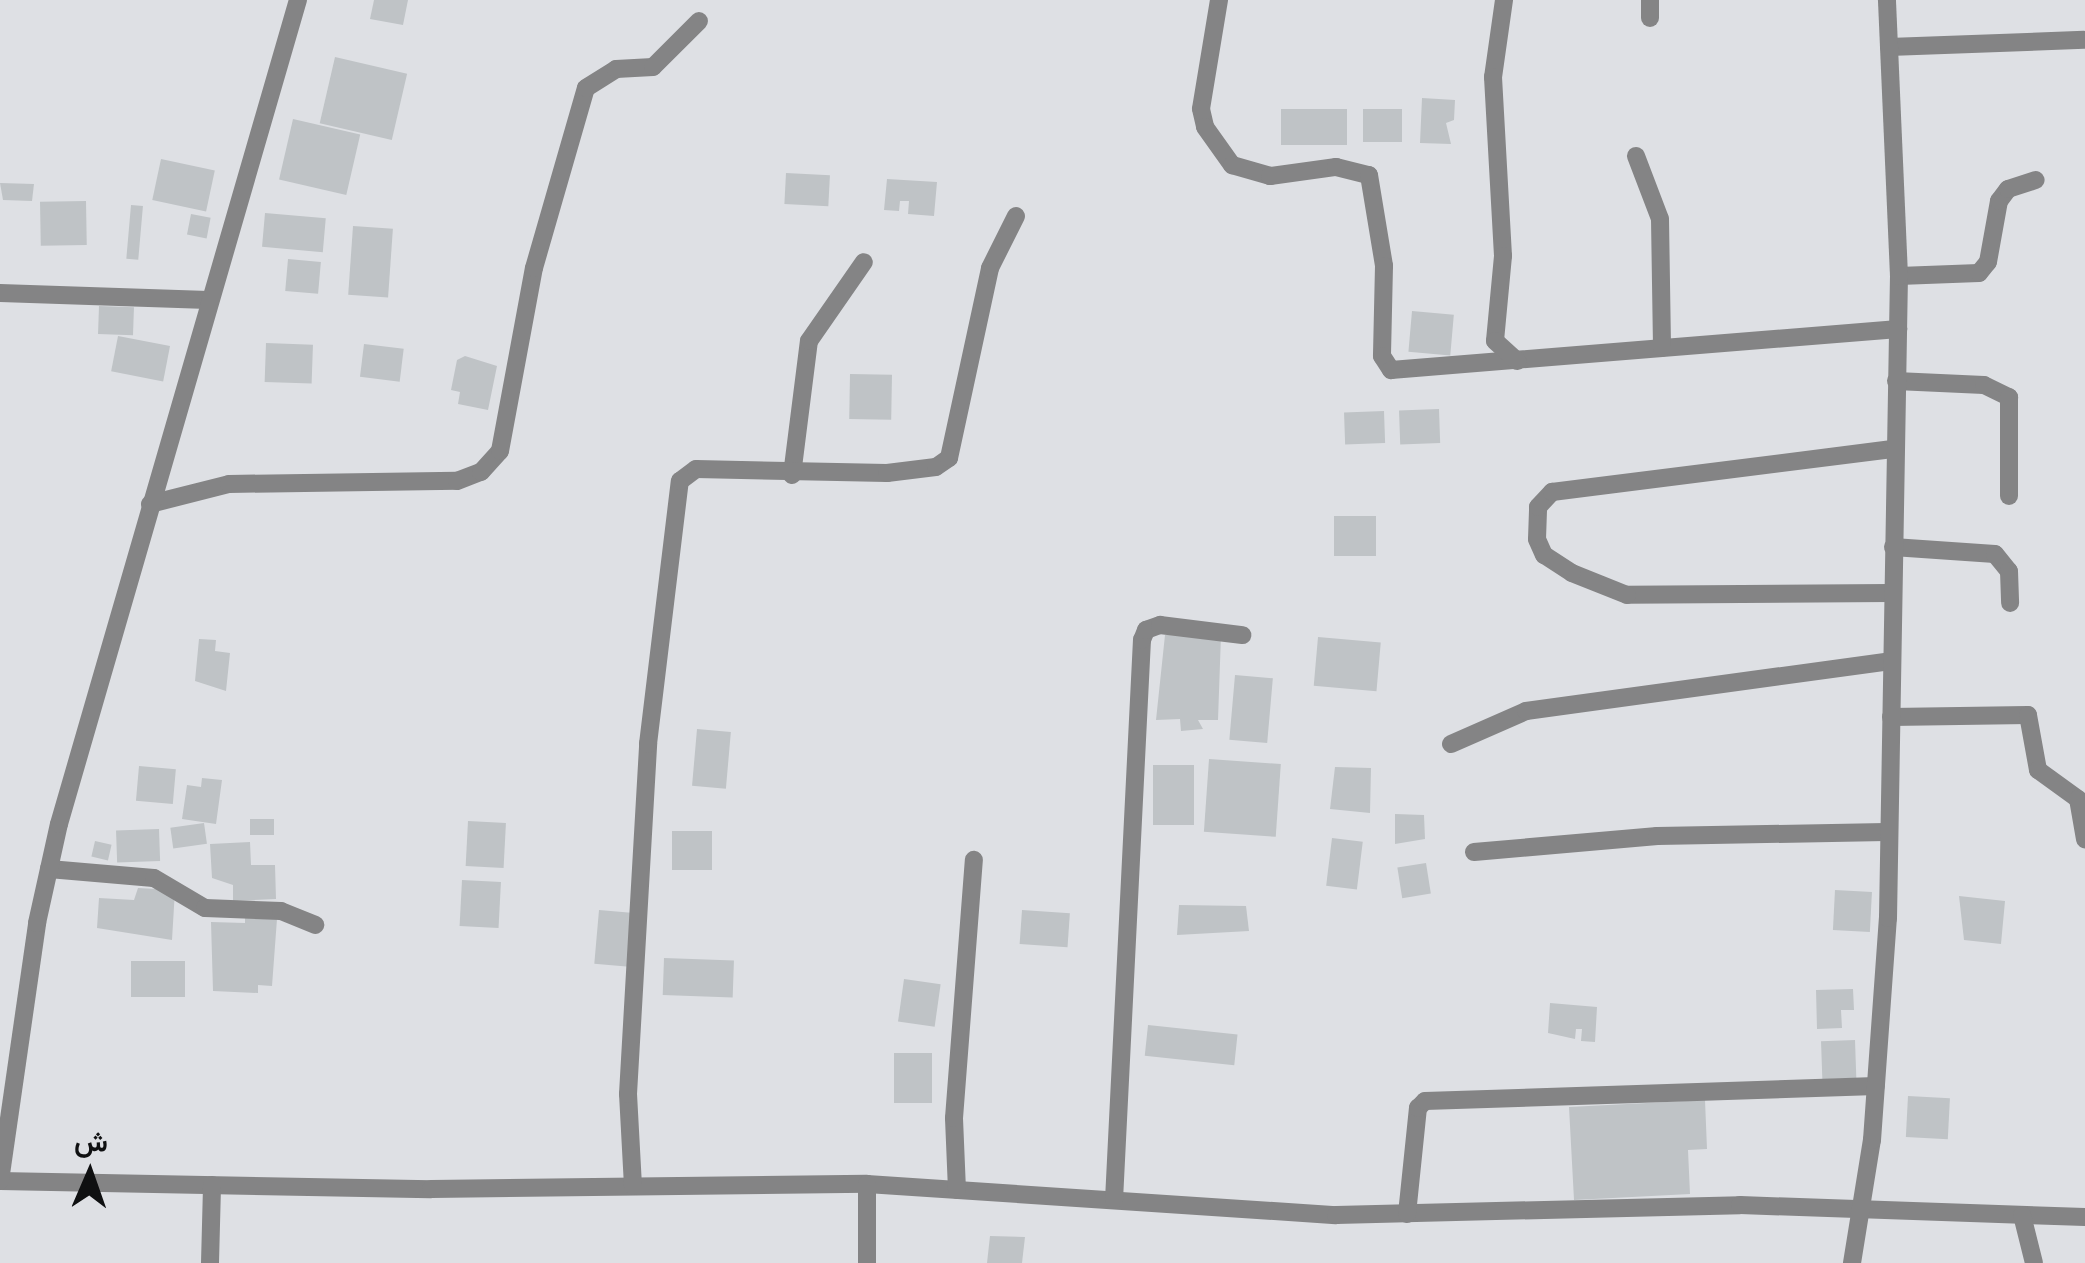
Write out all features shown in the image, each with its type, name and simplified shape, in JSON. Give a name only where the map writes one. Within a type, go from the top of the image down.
[{"type":"street","points":[[298,0],[208,300],[49,869],[0,1181],[212,1185],[866,1184],[1407,1214],[1740,1205],[2085,1216]]},
{"type":"street","points":[[1219,0],[1201,109],[1205,126],[1232,165],[1270,176],[1336,167],[1369,175],[1384,266],[1386,364],[1399,373],[1898,329]]},
{"type":"street","points":[[1504,0],[1493,77],[1503,256],[1494,341],[1517,362]]},
{"type":"street","points":[[1852,1263],[1876,1086],[1888,918],[1890,593],[1899,276],[1887,0]]},
{"type":"street","points":[[150,504],[228,484],[456,481],[482,472],[500,451],[534,268],[581,98],[599,75],[653,66],[699,21]]},
{"type":"street","points":[[1889,46],[2084,40]]},
{"type":"street","points":[[1636,156],[1660,219],[1662,348]]},
{"type":"street","points":[[1899,276],[1979,273],[1988,262],[1999,200],[2008,189],[2036,180]]},
{"type":"street","points":[[633,1186],[628,1094],[648,744],[680,481],[696,469],[792,475],[886,474],[936,467],[949,458],[990,268],[1016,216]]},
{"type":"street","points":[[792,475],[809,341],[864,262]]},
{"type":"street","points":[[0,292],[208,300]]},
{"type":"street","points":[[1896,381],[1984,385],[2010,397],[2009,496]]},
{"type":"street","points":[[1890,593],[1627,595],[1544,556],[1537,539],[1538,507],[1552,492],[1894,448]]},
{"type":"street","points":[[1893,547],[1995,554],[2009,571],[2010,603]]},
{"type":"street","points":[[1114,1200],[1142,640],[1146,630],[1160,625],[1242,635]]},
{"type":"street","points":[[1450,744],[1526,711],[1890,660]]},
{"type":"street","points":[[1890,717],[2028,715],[2038,770],[2078,799],[2085,839]]},
{"type":"street","points":[[1474,852],[1657,836],[1886,832]]},
{"type":"street","points":[[957,1190],[954,1118],[974,860]]},
{"type":"street","points":[[49,869],[154,878],[205,908],[281,911],[315,925]]},
{"type":"street","points":[[1407,1214],[1418,1108],[1425,1101],[1876,1086]]},
{"type":"street","points":[[866,1184],[867,1263]]},
{"type":"street","points":[[210,1263],[212,1185]]},
{"type":"street","points":[[2022,1215],[2034,1263]]},
{"type":"building","points":[[374,0],[408,0],[403,25],[370,19]]},
{"type":"building","points":[[335,57],[407,74],[392,140],[320,123]]},
{"type":"building","points":[[1422,98],[1455,100],[1454,120],[1446,123],[1451,144],[1420,143]]},
{"type":"building","points":[[1281,109],[1347,109],[1347,145],[1281,145]]},
{"type":"building","points":[[1363,109],[1402,109],[1402,142],[1363,142]]},
{"type":"building","points":[[293,119],[360,135],[346,195],[279,179]]},
{"type":"building","points":[[161,159],[215,170],[206,212],[152,200]]},
{"type":"building","points":[[786,173],[830,175],[828,206],[784,204]]},
{"type":"building","points":[[887,179],[937,182],[934,216],[908,214],[909,201],[900,201],[899,211],[884,210]]},
{"type":"building","points":[[0,183],[34,184],[32,201],[3,200]]},
{"type":"building","points":[[86,201],[87,245],[41,246],[40,202]]},
{"type":"building","points":[[131,205],[143,206],[138,260],[126,259]]},
{"type":"building","points":[[265,213],[326,218],[323,252],[262,247]]},
{"type":"building","points":[[191,214],[211,218],[207,238],[187,235]]},
{"type":"building","points":[[353,226],[393,229],[388,298],[348,295]]},
{"type":"building","points":[[288,259],[321,262],[318,294],[285,291]]},
{"type":"building","points":[[99,306],[134,307],[133,335],[98,334]]},
{"type":"building","points":[[1412,311],[1454,315],[1450,356],[1408,352]]},
{"type":"building","points":[[118,336],[170,346],[163,381],[111,371]]},
{"type":"building","points":[[266,343],[313,345],[312,384],[265,382]]},
{"type":"building","points":[[364,344],[404,349],[400,382],[360,377]]},
{"type":"building","points":[[465,356],[497,366],[488,410],[458,404],[460,392],[451,390],[457,360]]},
{"type":"building","points":[[850,374],[892,375],[891,420],[849,419]]},
{"type":"building","points":[[1439,409],[1440,443],[1400,444],[1399,410]]},
{"type":"building","points":[[1384,411],[1385,443],[1345,444],[1344,412]]},
{"type":"building","points":[[1334,516],[1376,516],[1376,556],[1334,556]]},
{"type":"building","points":[[1165,635],[1221,635],[1218,720],[1198,720],[1203,729],[1181,731],[1180,719],[1156,720]]},
{"type":"building","points":[[1318,637],[1381,642],[1376,691],[1314,686]]},
{"type":"building","points":[[199,639],[216,640],[215,651],[230,653],[226,691],[195,681]]},
{"type":"building","points":[[1235,675],[1273,678],[1267,743],[1229,740]]},
{"type":"building","points":[[697,729],[731,732],[726,789],[692,786]]},
{"type":"building","points":[[1209,759],[1281,764],[1276,837],[1204,832]]},
{"type":"building","points":[[1153,765],[1194,765],[1194,825],[1153,825]]},
{"type":"building","points":[[139,766],[176,769],[173,804],[136,801]]},
{"type":"building","points":[[1335,767],[1371,768],[1370,813],[1330,809]]},
{"type":"building","points":[[202,778],[222,780],[216,824],[182,819],[187,785],[201,787]]},
{"type":"building","points":[[1395,814],[1424,815],[1425,839],[1395,844]]},
{"type":"building","points":[[250,819],[274,819],[274,835],[250,835]]},
{"type":"building","points":[[468,821],[506,823],[504,868],[466,866]]},
{"type":"building","points":[[204,823],[207,844],[173,849],[170,828]]},
{"type":"building","points":[[159,829],[160,861],[117,862],[116,831]]},
{"type":"building","points":[[672,831],[712,831],[712,870],[672,870]]},
{"type":"building","points":[[1332,838],[1363,842],[1357,889],[1326,886]]},
{"type":"building","points":[[95,841],[112,845],[108,860],[91,857]]},
{"type":"building","points":[[250,842],[251,865],[275,865],[276,899],[233,901],[233,885],[212,878],[210,844]]},
{"type":"building","points":[[1426,863],[1431,894],[1402,898],[1397,868]]},
{"type":"building","points":[[462,880],[501,882],[499,928],[460,926]]},
{"type":"building","points":[[138,888],[175,890],[172,940],[97,928],[99,898],[134,900]]},
{"type":"building","points":[[1835,890],[1872,892],[1870,932],[1833,930]]},
{"type":"building","points":[[1959,896],[2005,901],[2001,944],[1964,940]]},
{"type":"building","points":[[1179,905],[1246,906],[1249,931],[1177,935]]},
{"type":"building","points":[[599,910],[634,913],[629,967],[594,964]]},
{"type":"building","points":[[1022,910],[1070,913],[1068,947],[1020,944]]},
{"type":"building","points":[[245,918],[277,919],[272,986],[258,985],[258,993],[213,991],[211,922],[245,923]]},
{"type":"building","points":[[664,958],[734,960],[733,997],[663,995]]},
{"type":"building","points":[[131,961],[185,961],[185,997],[131,997]]},
{"type":"building","points":[[904,979],[941,984],[935,1027],[898,1022]]},
{"type":"building","points":[[1853,989],[1854,1010],[1841,1010],[1842,1028],[1817,1029],[1816,990]]},
{"type":"building","points":[[1550,1003],[1597,1007],[1595,1042],[1581,1041],[1582,1029],[1576,1029],[1575,1039],[1548,1033]]},
{"type":"building","points":[[1148,1025],[1238,1034],[1234,1065],[1145,1056]]},
{"type":"building","points":[[1855,1040],[1856,1078],[1822,1079],[1821,1041]]},
{"type":"building","points":[[894,1053],[932,1053],[932,1103],[894,1103]]},
{"type":"building","points":[[1908,1096],[1950,1098],[1948,1139],[1906,1137]]},
{"type":"building","points":[[1705,1100],[1707,1149],[1688,1150],[1690,1194],[1574,1200],[1569,1107]]},
{"type":"building","points":[[990,1236],[1025,1237],[1022,1263],[987,1263]]}]
